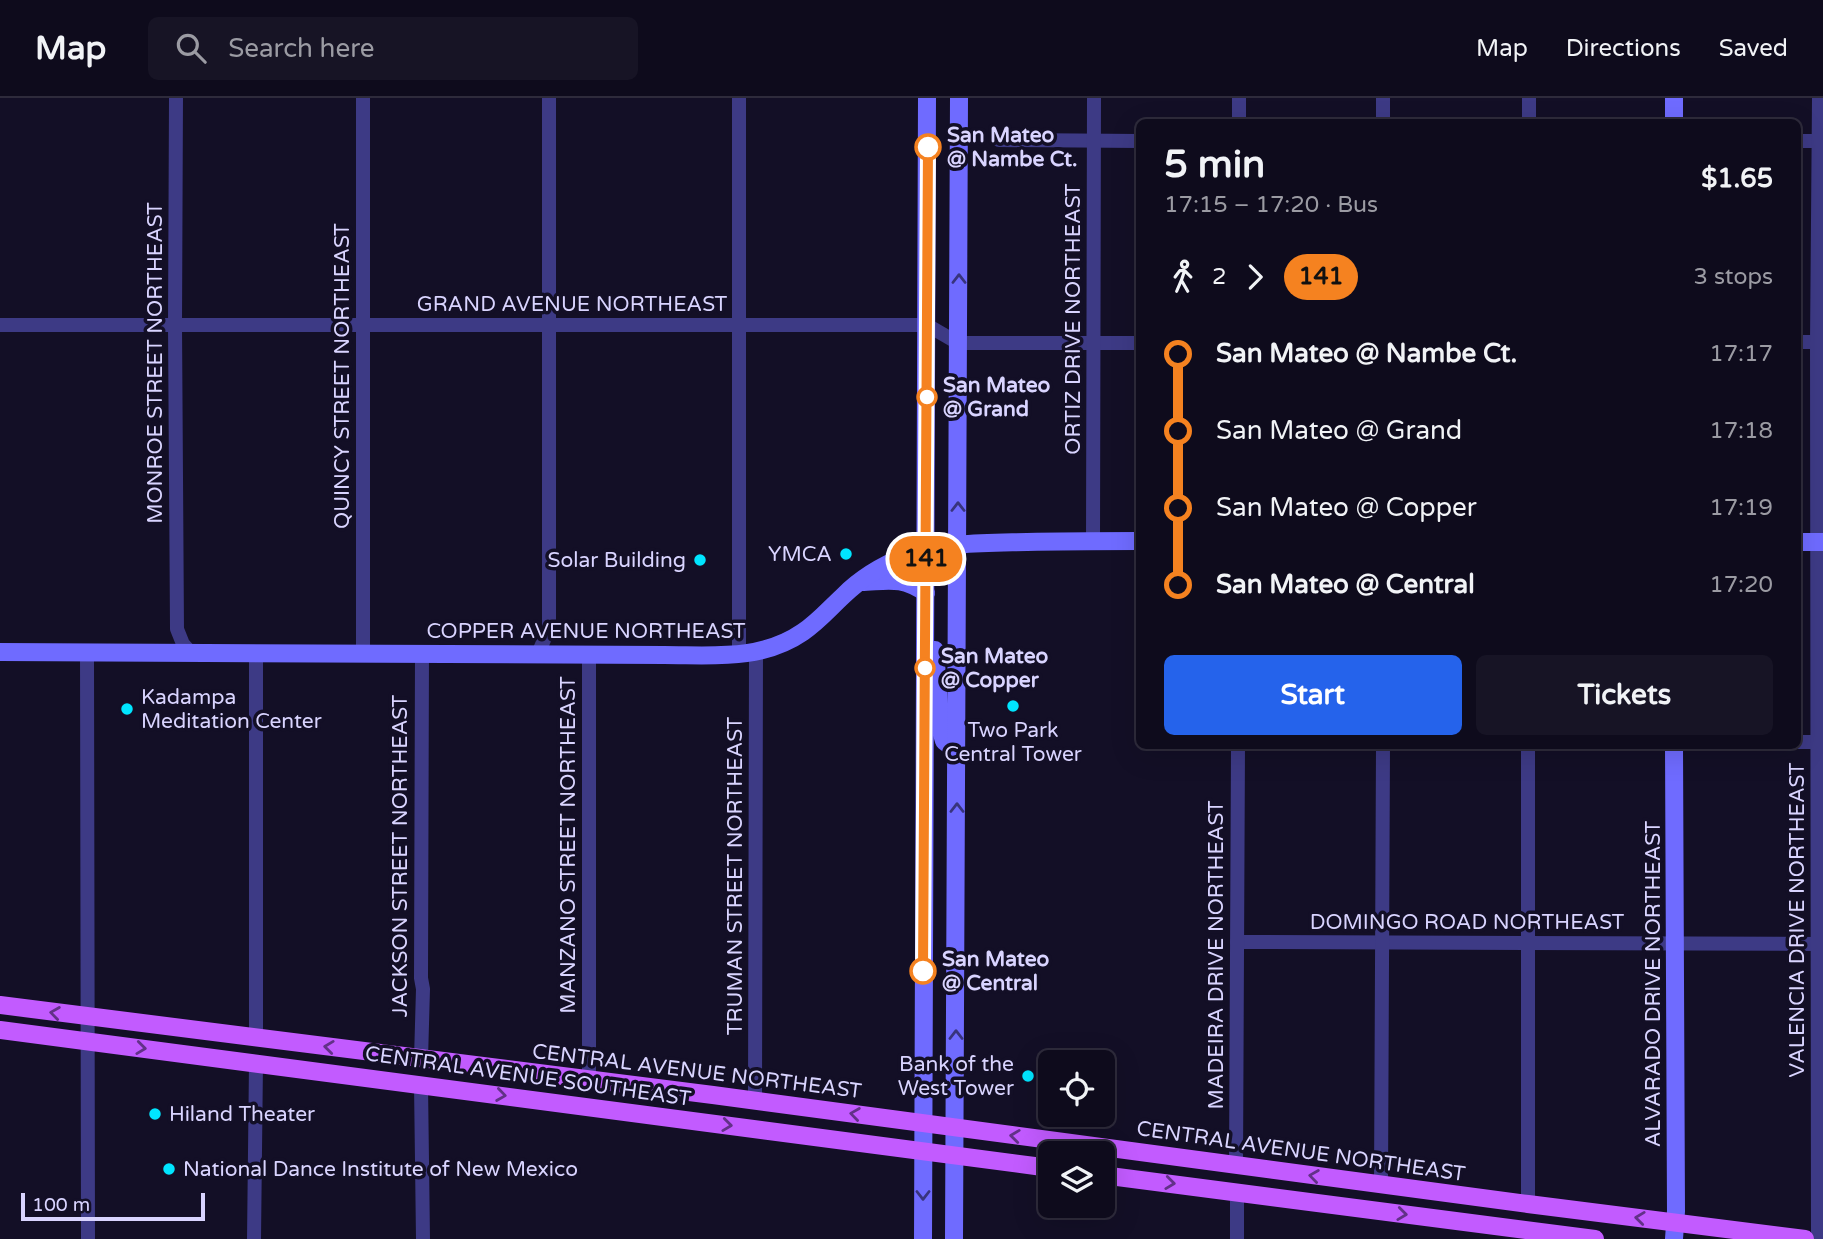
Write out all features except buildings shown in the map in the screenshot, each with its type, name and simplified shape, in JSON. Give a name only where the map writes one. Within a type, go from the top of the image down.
[{"type":"main road","points":[[923,1239],[928,98]]},
{"type":"main road","points":[[954,1239],[959,98]]},
{"type":"main road","points":[[1674,98],[1674,119]]},
{"type":"main road","name":"COPPER AVENUE NORTHEAST","points":[[0,652],[748,654],[780,645],[804,632],[861,582],[891,562],[926,550],[975,543],[1136,541]]},
{"type":"main road","points":[[1801,542],[1820,542]]},
{"type":"main road","points":[[861,582],[908,582],[926,593]]},
{"type":"main road","points":[[925,635],[935,649],[941,731],[944,741],[957,751]]},
{"type":"main road","name":"ALVARADO DRIVE NORTHEAST","points":[[1674,749],[1674,1230]]},
{"type":"main road","name":"CENTRAL AVENUE NORTHEAST","points":[[0,1005],[755,1100],[1528,1204],[1674,1230],[1805,1239]]},
{"type":"main road","name":"CENTRAL AVENUE SOUTHEAST","points":[[0,1030],[1038,1166]]},
{"type":"main road","points":[[1115,1177],[1595,1239]]},
{"type":"street","name":"MONROE STREET NORTHEAST","points":[[176,98],[177,629],[183,644],[191,653]]},
{"type":"street","name":"QUINCY STREET NORTHEAST","points":[[363,98],[363,654]]},
{"type":"street","name":"MANZANO STREET NORTHEAST","points":[[538,654],[549,628],[549,98]]},
{"type":"street","name":"TRUMAN STREET NORTHEAST","points":[[739,98],[739,325],[748,654],[755,1100]]},
{"type":"street","name":"ORTIZ DRIVE NORTHEAST","points":[[1093,541],[1094,98]]},
{"type":"street","points":[[1239,98],[1239,119]]},
{"type":"street","points":[[1383,98],[1383,119]]},
{"type":"street","points":[[1529,98],[1529,119]]},
{"type":"street","name":"VALENCIA DRIVE NORTHEAST","points":[[1818,1239],[1819,98]]},
{"type":"street","points":[[999,140],[1136,141]]},
{"type":"street","points":[[1801,141],[1821,141]]},
{"type":"street","name":"GRAND AVENUE NORTHEAST","points":[[0,325],[927,326],[958,343],[1136,343]]},
{"type":"street","points":[[1801,342],[1817,342]]},
{"type":"street","name":"MANZANO STREET NORTHEAST","points":[[549,628],[565,654]]},
{"type":"street","points":[[157,653],[171,642],[177,629]]},
{"type":"street","points":[[87,654],[88,1239]]},
{"type":"street","points":[[256,654],[256,1038]]},
{"type":"street","name":"JACKSON STREET NORTHEAST","points":[[421,1059],[422,654]]},
{"type":"street","name":"MANZANO STREET NORTHEAST","points":[[589,654],[589,1079]]},
{"type":"street","points":[[1801,742],[1818,742]]},
{"type":"street","name":"MADEIRA DRIVE NORTHEAST","points":[[1236,1165],[1238,749]]},
{"type":"street","points":[[1381,1185],[1383,749]]},
{"type":"street","points":[[1528,749],[1528,1204]]},
{"type":"street","name":"DOMINGO ROAD NORTHEAST","points":[[1237,942],[1820,944]]},
{"type":"street","points":[[254,1239],[256,1063]]},
{"type":"street","points":[[421,1084],[423,1239]]},
{"type":"street","points":[[1237,1192],[1237,1239]]},
{"type":"bus line","name":"141","points":[[923,971],[928,147]]},
{"type":"place","name":"San Mateo @ Nambe Ct.","points":[[928,147]]},
{"type":"place","name":"San Mateo @ Grand","points":[[927,397]]},
{"type":"place","name":"YMCA","points":[[846,554]]},
{"type":"place","name":"Solar Building","points":[[700,560]]},
{"type":"place","name":"San Mateo @ Copper","points":[[925,668]]},
{"type":"place","name":"Two Park Central Tower","points":[[1013,706]]},
{"type":"place","name":"Kadampa Meditation Center","points":[[127,709]]},
{"type":"place","name":"San Mateo @ Central","points":[[923,971]]},
{"type":"place","name":"Bank of the West Tower","points":[[1028,1076]]},
{"type":"place","name":"Hiland Theater","points":[[155,1114]]},
{"type":"place","name":"National Dance Institute of New Mexico","points":[[169,1169]]}]
